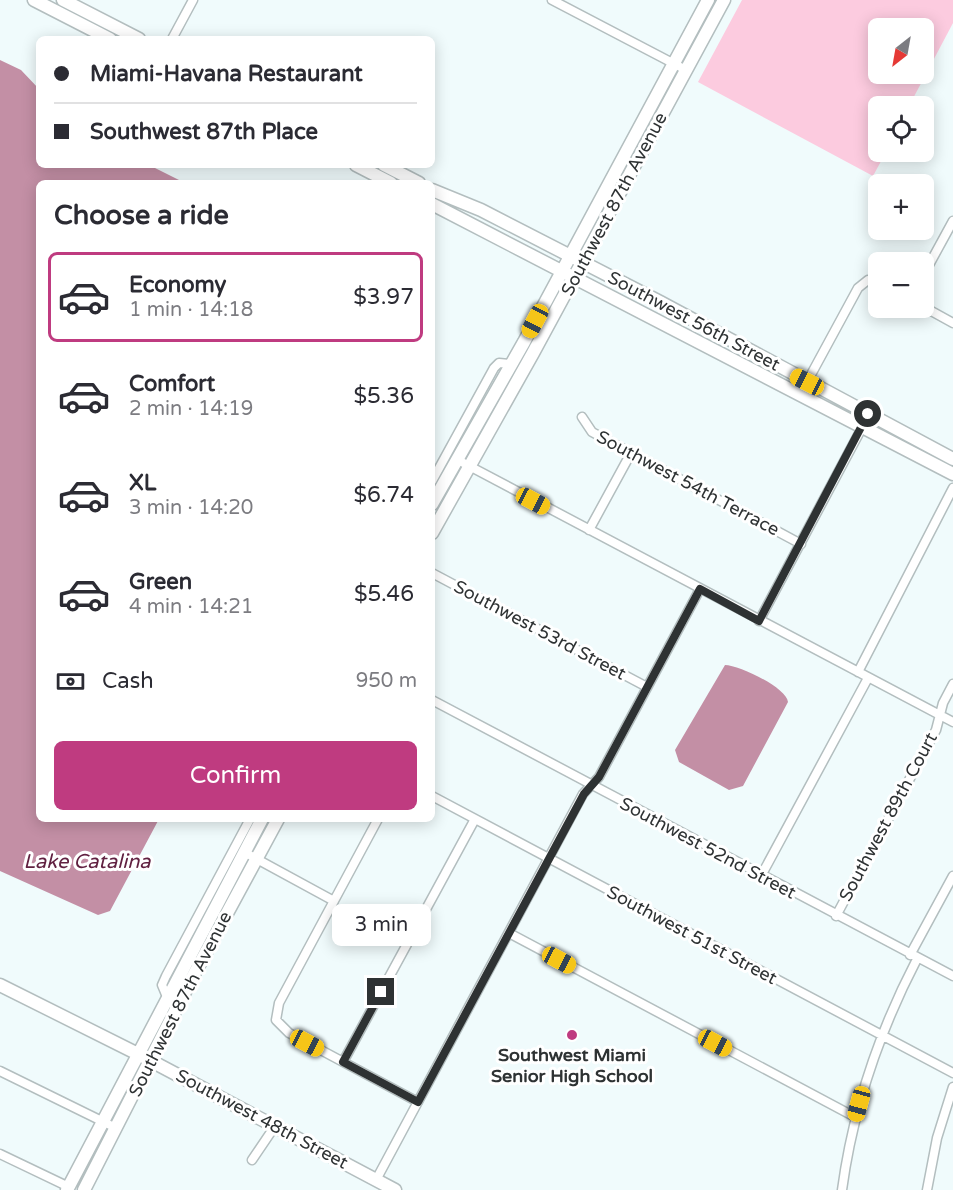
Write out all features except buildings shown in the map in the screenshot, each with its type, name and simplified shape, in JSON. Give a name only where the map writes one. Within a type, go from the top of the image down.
[{"type":"main road","points":[[34,0],[104,36]]},
{"type":"main road","points":[[63,0],[133,36]]},
{"type":"main road","name":"Southwest 87th Avenue","points":[[435,498],[563,270],[708,0]]},
{"type":"main road","name":"Southwest 87th Avenue","points":[[435,527],[575,276],[724,0]]},
{"type":"main road","points":[[362,168],[385,180]]},
{"type":"main road","points":[[390,168],[413,180]]},
{"type":"main road","name":"Southwest 56th Street","points":[[435,191],[481,210],[570,255],[953,459]]},
{"type":"main road","name":"Southwest 56th Street","points":[[435,206],[575,276],[953,474]]},
{"type":"main road","points":[[511,364],[515,370],[515,385]]},
{"type":"main road","name":"Southwest 87th Avenue","points":[[70,1189],[167,997],[260,822]]},
{"type":"main road","name":"Southwest 87th Avenue","points":[[84,1190],[276,822]]},
{"type":"main road","name":"Southwest 48th Street","points":[[0,985],[150,1060],[395,1190]]},
{"type":"street","points":[[174,36],[193,0]]},
{"type":"street","points":[[552,0],[686,70]]},
{"type":"street","points":[[934,258],[951,231],[953,221]]},
{"type":"street","points":[[807,382],[858,288],[868,280]]},
{"type":"street","points":[[934,313],[953,323]]},
{"type":"street","name":"Southwest 87th Avenue","points":[[435,476],[494,368],[500,363],[511,364]]},
{"type":"street","points":[[759,621],[868,414]]},
{"type":"street","name":"Southwest 54th Terrace","points":[[582,417],[592,432],[801,544]]},
{"type":"street","points":[[589,530],[631,453]]},
{"type":"street","points":[[456,459],[953,722]]},
{"type":"street","points":[[858,672],[953,488]]},
{"type":"street","name":"Southwest 53rd Street","points":[[435,575],[648,687]]},
{"type":"street","points":[[376,1179],[584,794],[599,777],[700,589]]},
{"type":"street","points":[[761,876],[868,678]]},
{"type":"street","name":"Southwest 89th Court","points":[[836,916],[936,730],[953,684]]},
{"type":"street","name":"Southwest 52nd Street","points":[[435,702],[913,957],[953,976]]},
{"type":"street","name":"Southwest 51st Street","points":[[435,798],[953,1073]]},
{"type":"street","points":[[343,1062],[475,819]]},
{"type":"street","name":"Southwest 87th Avenue","points":[[167,997],[162,985],[165,975],[248,822]]},
{"type":"street","points":[[376,822],[279,1003],[276,1020],[283,1030],[418,1102]]},
{"type":"street","points":[[244,852],[334,901]]},
{"type":"street","points":[[842,1190],[855,1118],[882,1036],[913,957],[953,876]]},
{"type":"street","points":[[509,933],[855,1118]]},
{"type":"street","points":[[0,1071],[116,1128]]},
{"type":"street","points":[[927,1190],[937,1138],[953,1087]]},
{"type":"street","points":[[252,1160],[275,1126]]},
{"type":"street","points":[[0,1154],[70,1189]]},
{"type":"shaded area","points":[[742,0],[953,0],[953,23],[934,59],[934,18],[868,18],[868,84],[921,84],[914,96],[868,96],[868,162],[881,162],[874,174],[869,174],[698,82]]},
{"type":"water","name":"Lake Catalina","points":[[0,60],[21,70],[36,86],[36,168],[155,168],[179,180],[36,180],[36,822],[157,822],[110,911],[98,915],[0,871]]},
{"type":"water","points":[[725,665],[761,678],[780,690],[788,702],[743,786],[729,790],[679,762],[675,750]]},
{"type":"place","name":"Southwest Miami Senior High School","points":[[572,1035]]},
{"type":"route","points":[[381,992],[343,1062],[418,1102],[584,794],[599,777],[700,589],[759,621],[858,438],[868,414]]}]
